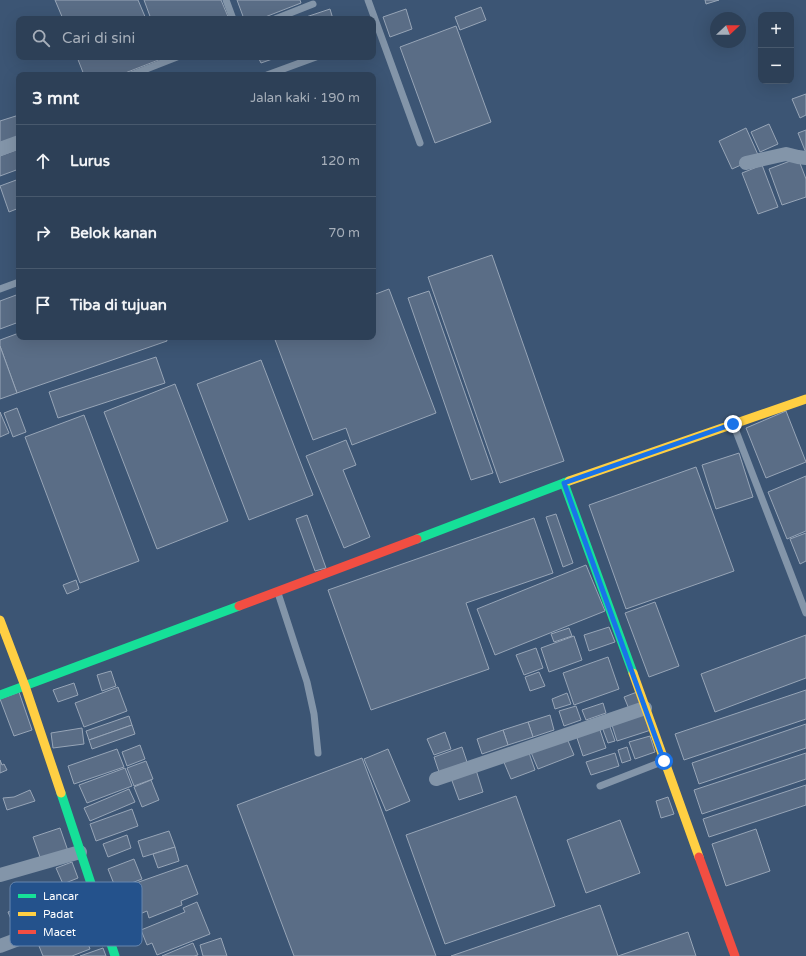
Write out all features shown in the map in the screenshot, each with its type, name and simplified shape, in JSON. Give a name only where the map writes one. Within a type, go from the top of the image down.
[{"type":"street","points":[[0,149],[16,143]]},
{"type":"street","points":[[746,163],[786,154],[798,158],[806,158]]},
{"type":"street","points":[[0,695],[564,483],[806,398]]},
{"type":"street","points":[[564,483],[735,956]]},
{"type":"street","points":[[0,620],[25,686],[89,882]]},
{"type":"street","points":[[436,778],[645,708]]},
{"type":"street","points":[[0,875],[80,852]]},
{"type":"street","points":[[0,946],[10,942]]},
{"type":"street","points":[[111,946],[115,956]]},
{"type":"lane","points":[[226,0],[232,16]]},
{"type":"lane","points":[[368,0],[374,16]]},
{"type":"lane","points":[[283,16],[313,4]]},
{"type":"lane","points":[[376,23],[420,144]]},
{"type":"lane","points":[[376,35],[380,34]]},
{"type":"lane","points":[[139,72],[170,60]]},
{"type":"lane","points":[[275,72],[308,60]]},
{"type":"lane","points":[[0,289],[16,283]]},
{"type":"lane","points":[[733,424],[806,613]]},
{"type":"lane","points":[[277,592],[307,682],[314,714],[318,753]]},
{"type":"lane","points":[[600,786],[664,761]]},
{"type":"building","points":[[55,0],[138,0],[145,16],[62,16]]},
{"type":"building","points":[[144,0],[221,0],[228,16],[150,16]]},
{"type":"building","points":[[237,0],[300,0],[301,3],[268,16],[243,16]]},
{"type":"building","points":[[705,0],[719,0],[706,4]]},
{"type":"building","points":[[481,7],[486,20],[460,30],[455,17]]},
{"type":"building","points":[[330,9],[332,16],[309,16]]},
{"type":"building","points":[[406,9],[412,29],[390,37],[383,17]]},
{"type":"building","points":[[456,26],[491,122],[435,143],[400,47]]},
{"type":"building","points":[[78,60],[158,60],[128,72],[83,72]]},
{"type":"building","points":[[260,60],[270,60],[261,63]]},
{"type":"building","points":[[806,94],[806,115],[800,118],[792,99]]},
{"type":"building","points":[[16,116],[16,141],[0,147],[0,121]]},
{"type":"building","points":[[769,124],[778,144],[760,152],[751,132]]},
{"type":"building","points":[[746,128],[759,157],[732,169],[719,141]]},
{"type":"building","points":[[806,130],[806,153],[798,133]]},
{"type":"building","points":[[16,150],[16,170],[0,176],[0,156]]},
{"type":"building","points":[[798,158],[806,179],[806,197],[782,205],[769,169]]},
{"type":"building","points":[[762,165],[778,207],[758,214],[742,173]]},
{"type":"building","points":[[16,180],[16,209],[9,212],[0,186]]},
{"type":"building","points":[[492,255],[564,461],[500,483],[428,277]]},
{"type":"building","points":[[389,289],[436,413],[352,445],[346,428],[313,440],[275,340],[376,340],[376,294]]},
{"type":"building","points":[[429,291],[493,473],[471,480],[408,298]]},
{"type":"building","points":[[16,295],[16,323],[0,329],[0,301]]},
{"type":"building","points":[[16,334],[16,340],[167,341],[17,393],[0,346],[0,340]]},
{"type":"building","points":[[0,346],[17,393],[0,399]]},
{"type":"building","points":[[156,357],[165,383],[58,418],[49,392]]},
{"type":"building","points":[[261,360],[313,495],[249,520],[197,384]]},
{"type":"building","points":[[175,384],[228,521],[157,549],[104,412]]},
{"type":"building","points":[[17,408],[26,432],[13,437],[4,413]]},
{"type":"building","points":[[786,411],[806,462],[766,478],[746,428]]},
{"type":"building","points":[[0,412],[9,433],[0,437]]},
{"type":"building","points":[[84,415],[139,561],[80,583],[25,437]]},
{"type":"building","points":[[346,440],[356,465],[343,470],[370,537],[344,548],[306,456]]},
{"type":"building","points":[[739,453],[753,497],[716,509],[702,465]]},
{"type":"building","points":[[696,467],[734,571],[626,609],[589,505]]},
{"type":"building","points":[[806,476],[806,531],[787,539],[768,492]]},
{"type":"building","points":[[556,514],[573,563],[563,567],[546,517]]},
{"type":"building","points":[[307,515],[326,568],[315,571],[296,519]]},
{"type":"building","points":[[534,518],[553,573],[466,603],[489,669],[371,710],[328,590]]},
{"type":"building","points":[[806,533],[806,561],[800,564],[790,539]]},
{"type":"building","points":[[586,565],[605,611],[495,655],[477,609]]},
{"type":"building","points":[[76,580],[79,589],[67,594],[63,585]]},
{"type":"building","points":[[655,602],[679,666],[649,677],[625,613]]},
{"type":"building","points":[[609,627],[615,642],[589,651],[584,635]]},
{"type":"building","points":[[569,628],[572,636],[554,642],[551,634]]},
{"type":"building","points":[[806,635],[806,678],[715,712],[701,674]]},
{"type":"building","points":[[574,636],[582,660],[549,672],[541,648]]},
{"type":"building","points":[[536,648],[543,668],[524,675],[516,655]]},
{"type":"building","points":[[608,657],[619,689],[574,705],[563,673]]},
{"type":"building","points":[[111,671],[116,686],[102,691],[97,675]]},
{"type":"building","points":[[539,672],[545,686],[530,691],[525,677]]},
{"type":"building","points":[[74,683],[78,695],[58,702],[53,690]]},
{"type":"building","points":[[118,687],[127,711],[84,727],[75,703]]},
{"type":"building","points":[[806,690],[806,719],[684,760],[675,734]]},
{"type":"building","points":[[19,692],[32,730],[14,736],[0,699]]},
{"type":"building","points":[[637,692],[641,705],[629,709],[624,697]]},
{"type":"building","points":[[567,693],[571,704],[555,709],[552,699]]},
{"type":"building","points":[[603,703],[606,713],[586,720],[582,710]]},
{"type":"building","points":[[576,706],[581,720],[564,726],[559,711]]},
{"type":"building","points":[[645,711],[651,730],[617,741],[611,722]]},
{"type":"building","points":[[550,715],[554,730],[533,737],[528,722]]},
{"type":"building","points":[[129,716],[132,725],[89,740],[86,731]]},
{"type":"building","points":[[528,722],[533,737],[508,745],[503,730]]},
{"type":"building","points":[[609,724],[615,741],[608,743],[602,727]]},
{"type":"building","points":[[806,724],[806,748],[699,784],[692,763]]},
{"type":"building","points":[[132,725],[135,734],[92,749],[89,740]]},
{"type":"building","points":[[599,727],[606,748],[583,756],[576,735]]},
{"type":"building","points":[[82,728],[84,744],[53,748],[51,733]]},
{"type":"building","points":[[503,730],[508,745],[482,754],[477,739]]},
{"type":"building","points":[[445,732],[451,749],[434,755],[427,739]]},
{"type":"building","points":[[566,736],[574,755],[538,769],[530,750]]},
{"type":"building","points":[[650,736],[655,752],[635,759],[629,742]]},
{"type":"building","points":[[140,745],[145,759],[127,766],[122,752]]},
{"type":"building","points":[[462,747],[467,762],[439,772],[434,757]]},
{"type":"building","points":[[627,747],[631,760],[622,763],[618,750]]},
{"type":"building","points":[[117,749],[124,767],[74,784],[68,766]]},
{"type":"building","points":[[388,749],[410,801],[386,811],[364,759]]},
{"type":"building","points":[[528,750],[535,770],[511,779],[503,760]]},
{"type":"building","points":[[615,753],[619,766],[591,775],[586,762]]},
{"type":"building","points":[[806,753],[806,779],[702,814],[694,790]]},
{"type":"building","points":[[362,758],[436,956],[294,956],[237,805]]},
{"type":"building","points":[[0,760],[2,765],[4,764],[7,770],[0,773]]},
{"type":"building","points":[[146,761],[153,779],[134,786],[127,768]]},
{"type":"building","points":[[125,768],[132,786],[87,803],[79,785]]},
{"type":"building","points":[[476,770],[483,792],[459,800],[451,778]]},
{"type":"building","points":[[151,780],[159,800],[142,807],[134,787]]},
{"type":"building","points":[[806,785],[806,805],[709,837],[703,819]]},
{"type":"building","points":[[129,789],[135,802],[90,821],[84,808]]},
{"type":"building","points":[[30,790],[35,801],[7,810],[3,798],[14,797]]},
{"type":"building","points":[[516,796],[555,906],[445,944],[406,835]]},
{"type":"building","points":[[668,797],[674,814],[661,818],[656,801]]},
{"type":"building","points":[[132,809],[138,826],[96,841],[90,824]]},
{"type":"building","points":[[620,820],[640,873],[586,893],[567,840]]},
{"type":"building","points":[[60,828],[68,851],[41,860],[33,837]]},
{"type":"building","points":[[756,829],[770,871],[726,886],[712,844]]},
{"type":"building","points":[[169,831],[175,847],[143,857],[138,841]]},
{"type":"building","points":[[127,835],[131,848],[108,857],[103,844]]},
{"type":"building","points":[[175,847],[179,861],[158,868],[153,854]]},
{"type":"building","points":[[134,859],[142,879],[134,882],[113,882],[108,869]]},
{"type":"building","points":[[72,862],[78,878],[68,882],[62,882],[56,868]]},
{"type":"building","points":[[187,865],[198,894],[181,901],[182,905],[149,918],[147,911],[142,913],[142,882],[139,882]]},
{"type":"building","points":[[197,902],[210,934],[157,955],[152,943],[147,945],[142,930],[185,912],[183,908]]},
{"type":"building","points":[[600,905],[618,956],[451,956]]},
{"type":"building","points":[[688,932],[696,956],[618,956]]},
{"type":"building","points":[[221,938],[227,956],[203,956],[200,945]]},
{"type":"building","points":[[193,943],[198,955],[162,956]]},
{"type":"building","points":[[39,946],[89,946],[90,949],[72,956],[43,956]]},
{"type":"building","points":[[103,948],[106,956],[80,956]]},
{"type":"traffic: fast","points":[[417,539],[569,481]]},
{"type":"traffic: fast","points":[[564,483],[633,673]]},
{"type":"traffic: fast","points":[[0,695],[239,606]]},
{"type":"traffic: fast","points":[[61,793],[90,882]]},
{"type":"traffic: fast","points":[[112,946],[115,956]]},
{"type":"traffic: slow","points":[[569,481],[806,399]]},
{"type":"traffic: slow","points":[[0,620],[25,686],[61,793]]},
{"type":"traffic: slow","points":[[633,673],[699,857]]},
{"type":"traffic: jam","points":[[239,606],[417,539]]},
{"type":"traffic: jam","points":[[699,857],[735,956]]},
{"type":"route","points":[[664,761],[564,483],[733,424]]}]
